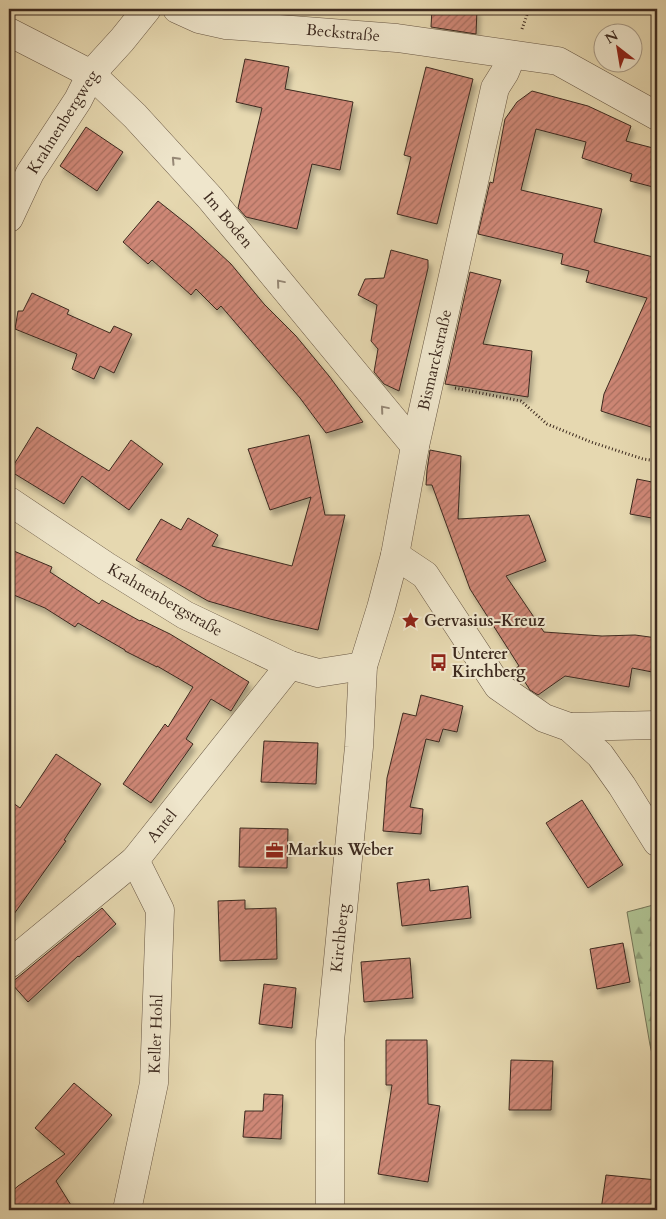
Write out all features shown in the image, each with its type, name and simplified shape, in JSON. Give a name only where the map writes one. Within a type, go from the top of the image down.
[{"type":"street","name":"Krahnenbergweg","points":[[9,218],[30,173],[78,100],[91,74],[147,9]]},
{"type":"street","name":"Beckstraße","points":[[176,9],[199,19],[226,25],[397,38],[558,61],[657,116]]},
{"type":"street","name":"Im Boden","points":[[9,32],[91,74],[134,116],[210,198],[415,446]]},
{"type":"street","name":"Bismarckstraße","points":[[363,666],[395,555],[415,446],[496,88],[512,55]]},
{"type":"street","name":"Krahnenbergstraße","points":[[9,501],[106,566],[185,615],[290,665],[318,673],[363,666]]},
{"type":"street","points":[[395,555],[425,575],[498,686],[544,718],[569,727],[657,725]]},
{"type":"street","name":"Antel","points":[[9,964],[135,860],[290,665]]},
{"type":"street","name":"Kirchberg","points":[[330,1210],[330,1041],[359,748],[363,666]]},
{"type":"street","points":[[569,727],[600,755],[657,842]]},
{"type":"street","name":"Keller Hohl","points":[[127,1210],[154,1083],[160,910],[135,860]]},
{"type":"path","points":[[428,391],[453,388],[522,401],[546,424],[599,445],[643,459],[657,461]]},
{"type":"green space","points":[[657,904],[657,1076],[627,912]]},
{"type":"building","points":[[432,9],[477,9],[476,34],[431,27]]},
{"type":"building","points":[[245,59],[289,67],[285,89],[353,102],[340,170],[312,164],[297,229],[246,217],[238,208],[262,108],[236,102]]},
{"type":"building","points":[[426,67],[473,79],[437,224],[397,214],[411,157],[404,155]]},
{"type":"building","points":[[532,91],[588,106],[631,126],[626,141],[657,149],[657,188],[630,181],[632,174],[582,158],[586,142],[536,129],[521,190],[602,209],[594,242],[657,258],[657,429],[601,411],[604,394],[647,298],[586,282],[589,271],[561,264],[563,254],[478,234],[490,182],[493,183],[505,119],[517,102]]},
{"type":"building","points":[[86,127],[123,152],[97,191],[60,166]]},
{"type":"building","points":[[158,201],[192,228],[231,264],[264,304],[296,336],[363,422],[326,433],[300,398],[221,306],[217,310],[196,289],[191,295],[152,260],[148,264],[123,242]]},
{"type":"building","points":[[391,250],[428,260],[428,268],[399,391],[384,384],[374,372],[378,349],[371,341],[377,305],[358,295],[365,279],[384,278]]},
{"type":"building","points":[[470,272],[501,280],[483,344],[532,351],[528,397],[445,384]]},
{"type":"building","points":[[32,293],[69,310],[67,314],[110,333],[114,326],[132,334],[114,373],[100,366],[94,379],[72,369],[77,354],[15,329],[18,311],[23,311]]},
{"type":"building","points":[[37,427],[109,471],[131,440],[163,464],[129,510],[82,476],[64,504],[10,471]]},
{"type":"building","points":[[309,435],[325,515],[345,515],[318,630],[270,619],[208,601],[136,560],[161,519],[181,530],[188,518],[218,535],[212,546],[292,566],[311,497],[270,510],[248,449]]},
{"type":"building","points":[[430,450],[461,456],[458,519],[529,515],[546,561],[506,576],[544,632],[602,636],[635,635],[657,638],[657,673],[632,668],[629,687],[565,676],[538,695],[530,690],[516,668],[519,666],[470,589],[432,485],[426,485]]},
{"type":"building","points":[[637,479],[657,483],[657,519],[630,514]]},
{"type":"building","points":[[9,549],[52,567],[50,572],[99,604],[102,600],[140,621],[170,634],[249,682],[231,711],[211,699],[186,739],[193,744],[151,803],[123,784],[165,724],[168,727],[193,687],[157,666],[125,651],[78,623],[75,627],[45,608],[9,593]]},
{"type":"building","points":[[421,695],[463,706],[457,732],[443,729],[439,742],[426,739],[410,807],[423,809],[421,834],[383,831],[387,778],[403,713],[416,716]]},
{"type":"building","points":[[264,741],[318,743],[316,784],[261,782]]},
{"type":"building","points":[[56,754],[101,784],[64,840],[66,841],[9,921],[9,800],[20,808]]},
{"type":"building","points":[[582,800],[623,865],[588,888],[546,823]]},
{"type":"building","points":[[240,828],[288,829],[287,868],[239,867]]},
{"type":"building","points":[[429,879],[430,891],[468,886],[471,918],[402,926],[397,883]]},
{"type":"building","points":[[245,900],[245,909],[276,908],[277,959],[220,961],[218,901]]},
{"type":"building","points":[[102,908],[116,924],[28,1002],[11,983]]},
{"type":"building","points":[[623,943],[630,982],[597,989],[590,949]]},
{"type":"building","points":[[410,958],[413,998],[364,1002],[361,962]]},
{"type":"building","points":[[264,984],[296,988],[292,1028],[259,1024]]},
{"type":"building","points":[[386,1040],[427,1040],[428,1104],[440,1106],[428,1182],[378,1174],[392,1085],[386,1085]]},
{"type":"building","points":[[511,1060],[553,1061],[551,1110],[509,1110]]},
{"type":"building","points":[[74,1083],[112,1115],[56,1181],[74,1210],[9,1210],[9,1194],[65,1154],[35,1128]]},
{"type":"building","points":[[264,1094],[283,1095],[281,1139],[243,1137],[245,1111],[263,1111]]},
{"type":"building","points":[[606,1175],[657,1180],[657,1210],[601,1210]]},
{"type":"place","name":"Gervasius-Kreuz","points":[[410,621]]},
{"type":"place","name":"Unterer Kirchberg","points":[[438,663]]},
{"type":"place","name":"Markus Weber","points":[[274,850]]}]
